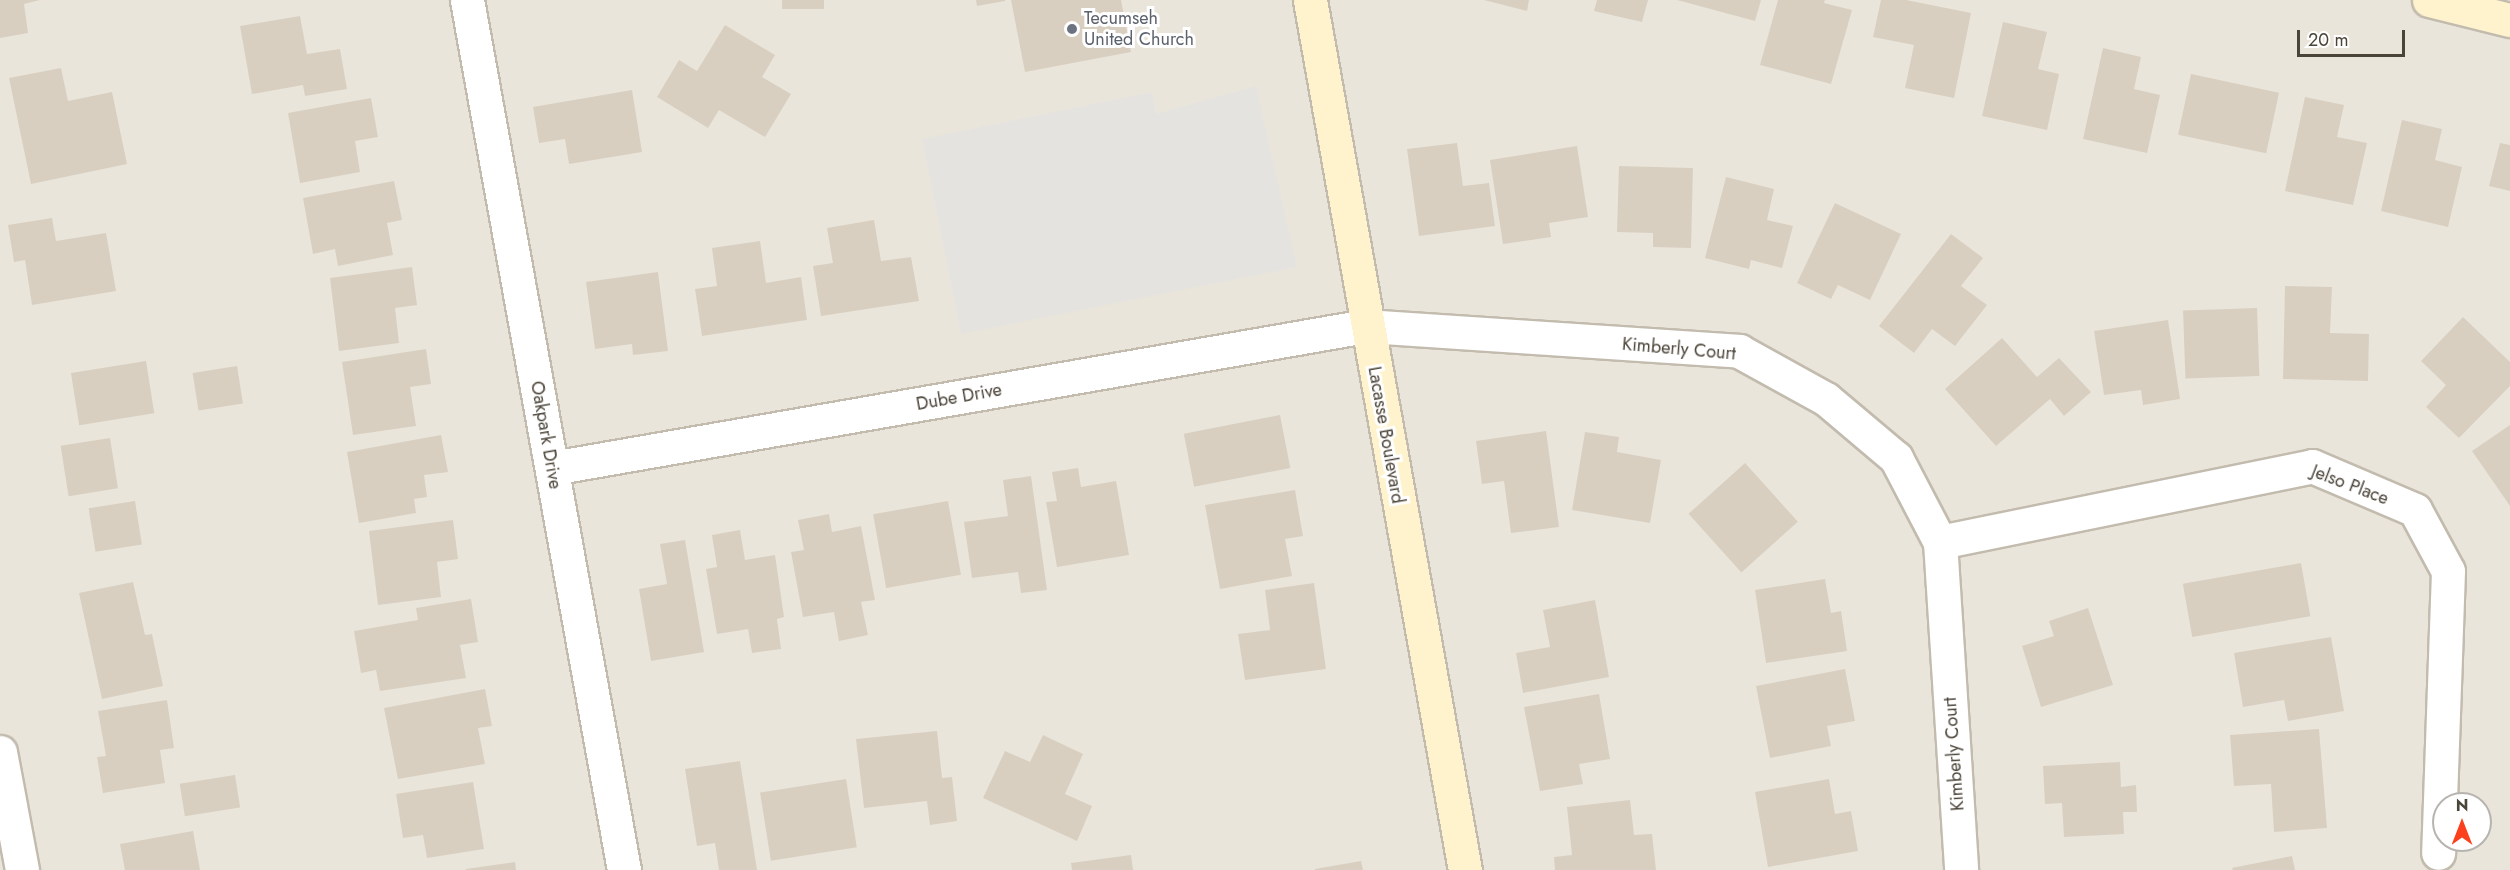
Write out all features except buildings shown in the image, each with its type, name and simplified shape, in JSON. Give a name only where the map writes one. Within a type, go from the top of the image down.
[{"type":"street","name":"Oakpark Drive","points":[[467,0],[624,870]]},
{"type":"street","name":"Lacasse Boulevard","points":[[1310,0],[1366,326],[1465,870]]},
{"type":"street","points":[[2429,0],[2495,11]]},
{"type":"street","name":"Dube Drive","points":[[552,468],[1366,326]]},
{"type":"street","name":"Kimberly Court","points":[[1366,326],[1739,351],[1826,399],[1896,458],[1940,542],[1962,870]]},
{"type":"street","name":"Jelso Place","points":[[1940,542],[2312,466],[2415,510],[2448,571],[2438,853]]},
{"type":"street","points":[[0,752],[22,870]]},
{"type":"shaded area","points":[[0,0],[2510,0],[2510,870],[0,870]]},
{"type":"shaded area","points":[[1256,86],[1297,267],[961,334],[922,139],[1152,92],[1156,114]]},
{"type":"place","name":"Tecumseh United Church","points":[[1072,29]]}]
